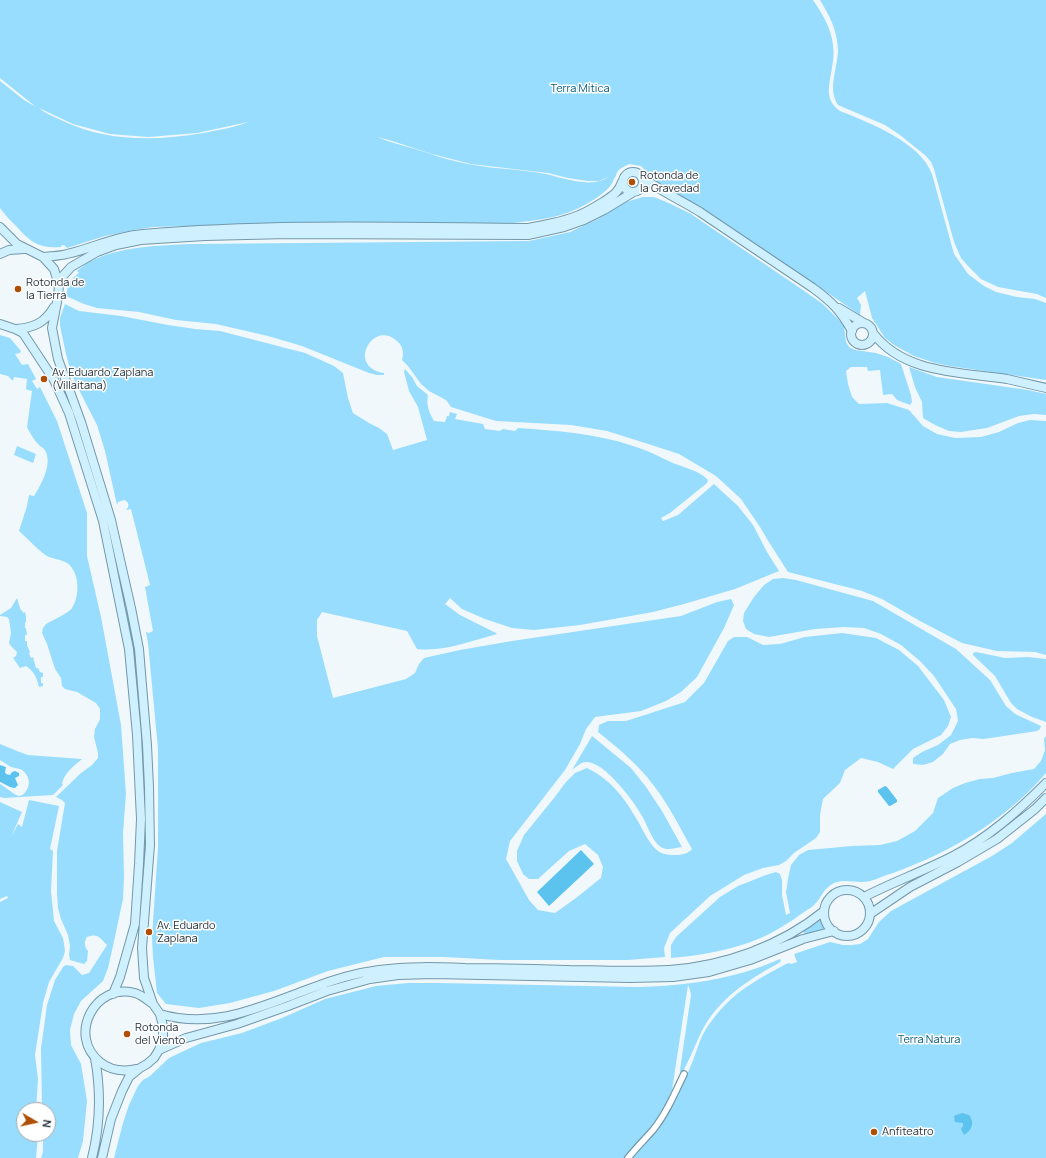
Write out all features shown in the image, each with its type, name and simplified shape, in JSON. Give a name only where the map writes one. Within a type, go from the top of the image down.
[{"type":"main road","points":[[43,257],[66,255],[115,239],[141,234],[205,229],[288,227],[527,228],[562,221],[578,216],[594,208],[613,196],[619,190],[624,177],[629,172],[635,172],[666,193],[685,202],[830,300],[846,320],[852,331]]},
{"type":"main road","points":[[102,1158],[111,1119],[122,1091],[129,1077],[154,1058],[159,1050],[163,1038],[164,1026],[160,1014],[153,1004],[144,978],[142,948],[150,845],[150,816],[147,744],[139,649],[111,520],[81,422],[58,359],[52,328],[59,284],[62,276],[71,267],[97,252],[116,245],[142,240],[205,236],[288,234],[528,234],[564,227],[584,220],[604,210],[635,192],[642,186],[642,177]]},
{"type":"main road","points":[[622,182],[622,185],[626,190],[635,192],[648,190],[666,193]]},
{"type":"main road","points":[[0,227],[17,244],[43,257],[54,269],[59,284]]},
{"type":"main road","points":[[0,254],[9,250],[21,248],[33,251]]},
{"type":"main road","points":[[15,329],[28,328],[40,323],[50,314],[56,303]]},
{"type":"main road","points":[[836,307],[869,325],[881,343],[902,358],[949,372],[1007,379],[1046,388]]},
{"type":"main road","points":[[864,323],[856,324],[851,334],[853,341],[858,345],[889,350]]},
{"type":"main road","points":[[0,324],[23,333],[54,380],[69,413],[103,521],[129,649],[138,742],[141,819],[139,864],[135,924],[120,977],[113,994]]},
{"type":"main road","points":[[864,345],[871,341],[873,338],[873,333]]},
{"type":"main road","points":[[864,897],[954,855],[991,833],[1029,800],[1046,782]]},
{"type":"main road","points":[[870,914],[910,887],[958,862],[997,839],[1035,809],[1046,798]]},
{"type":"main road","points":[[160,1014],[173,1018],[201,1020],[236,1015],[264,1007],[308,989],[346,977],[380,970],[434,967],[617,971],[687,968],[726,959],[762,948],[798,930],[824,911],[832,895],[838,892],[852,890],[864,897],[870,908],[867,924],[860,932],[849,935],[843,935],[834,931],[828,925],[824,911]]},
{"type":"main road","points":[[159,1050],[186,1038],[237,1024],[327,991],[370,979],[398,975],[428,974],[630,978],[673,977],[710,972],[750,960],[803,939],[834,931]]},
{"type":"main road","points":[[140,1068],[128,1071],[116,1070],[105,1066],[95,1058],[88,1047],[85,1034],[86,1021],[92,1009],[101,1000],[113,994],[123,992],[134,993],[144,997],[153,1004]]},
{"type":"main road","points":[[92,1158],[96,1137],[99,1105],[99,1078],[95,1058]]},
{"type":"street","points":[[628,1158],[661,1118],[684,1074]]},
{"type":"green space","name":"Terra Mítica","points":[[0,0],[813,0],[827,23],[832,39],[833,57],[829,85],[829,96],[831,101],[840,111],[865,121],[906,143],[917,152],[926,163],[932,174],[954,254],[968,274],[984,286],[996,292],[1017,297],[1035,299],[1046,303],[1046,380],[950,366],[914,356],[894,345],[885,338],[872,318],[865,291],[857,298],[861,305],[860,315],[728,225],[654,180],[641,166],[629,164],[619,170],[610,187],[579,208],[567,213],[530,221],[503,224],[227,225],[153,227],[105,236],[67,248],[64,245],[61,247],[41,246],[26,237],[0,208],[0,81],[24,100],[36,107],[0,78]],"holes":[[[39,108],[73,124],[110,134],[148,137],[197,133],[248,122],[226,129],[185,136],[132,138],[97,133],[80,128],[50,115]],[[377,137],[471,164],[548,173],[588,181],[599,181],[608,177],[601,181],[584,182],[532,172],[474,165],[444,158]]]},
{"type":"green space","points":[[820,0],[1046,0],[1046,298],[1037,294],[998,287],[981,279],[961,258],[954,242],[931,162],[926,156],[900,135],[885,125],[838,105],[833,92],[838,57],[836,36],[827,12]]},
{"type":"green space","points":[[643,197],[654,197],[691,214],[823,304],[844,326],[846,342],[849,347],[855,350],[876,353],[901,364],[911,395],[912,402],[910,405],[897,400],[892,394],[883,395],[880,370],[868,371],[867,367],[851,367],[846,371],[848,384],[852,397],[859,404],[887,403],[909,410],[923,426],[937,434],[955,438],[981,437],[1030,420],[1046,421],[1046,655],[1035,652],[997,651],[962,643],[882,599],[862,591],[788,572],[741,499],[716,476],[679,454],[607,431],[571,425],[496,421],[451,407],[446,400],[429,391],[421,384],[402,360],[403,352],[401,345],[388,336],[380,336],[372,340],[367,346],[365,354],[367,362],[373,369],[384,373],[384,375],[377,375],[302,346],[268,336],[216,324],[176,320],[139,312],[97,308],[66,296],[70,283],[79,273],[77,271],[84,265],[101,257],[126,250],[151,246],[190,244],[529,241],[570,232],[598,219],[626,202]]},
{"type":"green space","points":[[65,304],[79,311],[121,316],[195,329],[220,331],[305,353],[334,366],[343,373],[348,398],[353,413],[387,434],[393,450],[427,440],[418,407],[409,391],[404,372],[405,369],[417,386],[428,395],[428,408],[434,421],[445,422],[450,412],[457,414],[455,419],[483,424],[485,429],[515,431],[518,428],[576,433],[604,438],[638,448],[696,472],[708,480],[707,483],[670,513],[661,518],[663,521],[678,515],[714,484],[738,506],[753,525],[779,571],[735,589],[653,612],[580,625],[534,630],[512,628],[485,619],[462,609],[450,598],[445,604],[460,615],[497,634],[457,645],[427,650],[417,649],[407,631],[322,612],[317,620],[317,636],[333,698],[406,679],[415,673],[419,664],[424,658],[512,641],[681,616],[717,602],[731,599],[734,605],[724,628],[697,677],[681,692],[666,701],[641,711],[595,717],[586,729],[580,744],[565,770],[510,841],[506,859],[529,900],[538,910],[555,913],[601,878],[603,867],[598,855],[585,844],[569,851],[538,879],[529,879],[523,874],[517,861],[517,851],[524,835],[566,782],[575,773],[587,768],[596,773],[618,791],[629,806],[655,849],[664,854],[676,855],[687,853],[692,849],[669,809],[648,778],[621,751],[598,732],[599,725],[608,721],[626,721],[685,702],[704,683],[728,641],[734,637],[747,637],[763,645],[780,644],[805,637],[842,633],[876,638],[899,650],[918,666],[944,700],[951,717],[948,726],[941,735],[913,749],[893,769],[878,762],[861,758],[845,770],[840,783],[823,799],[820,815],[820,832],[816,838],[779,865],[763,868],[744,875],[710,896],[670,933],[664,948],[665,957],[628,960],[500,960],[444,957],[384,957],[328,971],[274,991],[230,1003],[199,1008],[166,1004],[157,993],[152,937],[158,847],[158,749],[146,632],[149,633],[153,631],[145,587],[150,585],[131,509],[126,510],[128,504],[124,500],[118,502],[117,505],[105,451],[97,425],[71,373],[60,326],[60,318]]},
{"type":"green space","points":[[0,335],[10,338],[21,351],[20,353],[15,354],[22,365],[28,364],[36,379],[32,381],[37,389],[40,387],[57,421],[87,513],[87,556],[101,617],[121,725],[126,794],[123,833],[123,899],[108,968],[103,981],[81,1001],[74,1014],[70,1030],[71,1045],[81,1064],[87,1101],[83,1141],[78,1158],[41,1158],[43,1152],[43,1142],[56,1142],[56,1102],[42,1102],[41,1048],[47,1005],[55,980],[63,967],[66,965],[73,966],[82,975],[89,973],[107,945],[100,938],[94,935],[87,937],[85,944],[88,951],[87,961],[84,964],[70,960],[68,935],[58,908],[57,894],[57,851],[65,803],[56,797],[98,758],[94,737],[95,729],[100,719],[100,709],[96,703],[77,692],[65,689],[62,686],[61,678],[55,669],[42,633],[46,624],[72,608],[75,603],[77,584],[74,572],[67,563],[47,556],[19,531],[29,495],[34,496],[40,486],[48,460],[44,449],[35,441],[27,427],[32,391],[26,389],[27,379],[14,377],[13,381],[8,376],[0,374]]},
{"type":"green space","points":[[909,367],[937,377],[1046,394],[1046,415],[1034,414],[1019,416],[987,428],[961,432],[949,431],[923,418],[922,402],[915,387]]},
{"type":"green space","points":[[17,446],[36,454],[33,463],[14,455]]},
{"type":"green space","points":[[783,578],[796,580],[873,601],[956,649],[990,680],[1006,706],[1015,714],[1041,726],[1040,729],[1037,731],[984,739],[972,738],[960,740],[950,744],[943,754],[933,762],[923,765],[913,764],[913,758],[938,745],[951,735],[958,721],[956,709],[934,676],[920,661],[901,645],[881,634],[864,628],[844,627],[815,629],[769,637],[754,634],[746,629],[743,621],[744,613],[754,597],[764,585],[773,579]]},
{"type":"green space","points":[[17,598],[21,611],[22,610],[23,613],[25,612],[26,616],[25,628],[27,635],[25,635],[25,641],[27,641],[29,653],[31,658],[33,657],[36,668],[43,673],[41,683],[43,683],[43,686],[39,687],[31,670],[26,666],[20,668],[13,658],[16,656],[17,652],[9,643],[11,633],[9,619],[7,617],[0,616],[11,608]]},
{"type":"green space","points":[[976,652],[1005,658],[1028,657],[1046,659],[1046,722],[1017,709],[1011,703],[995,676],[973,655],[973,653]]},
{"type":"green space","points":[[592,736],[631,768],[662,811],[682,847],[666,849],[658,845],[642,816],[626,792],[601,768],[593,763],[584,762],[572,770]]},
{"type":"green space","points":[[1046,736],[1046,773],[1013,806],[976,833],[956,845],[915,865],[870,881],[843,881],[834,883],[827,888],[817,902],[811,907],[779,929],[764,937],[720,951],[671,958],[671,945],[676,937],[720,897],[738,886],[776,872],[780,874],[786,915],[790,913],[786,892],[791,865],[799,855],[808,850],[880,845],[897,841],[915,831],[933,813],[938,798],[953,788],[980,779],[993,778],[1034,769],[1041,761],[1045,750],[1044,739]]},
{"type":"green space","points":[[0,744],[28,755],[82,759],[67,773],[63,780],[63,785],[53,795],[4,798],[0,797],[0,784],[19,796],[26,792],[29,782],[23,771],[11,767],[0,760]]},
{"type":"green space","points":[[29,800],[59,806],[50,849],[53,851],[51,891],[54,921],[63,938],[65,951],[63,958],[49,982],[43,1003],[35,1055],[38,1079],[37,1102],[16,1102],[16,1142],[37,1142],[36,1158],[0,1158],[0,902],[8,898],[7,896],[0,899],[0,802],[22,812],[11,837],[18,824],[22,827]]},
{"type":"green space","name":"Terra Natura","points":[[1046,814],[1046,1158],[632,1158],[662,1120],[670,1107],[689,1071],[702,1036],[707,1027],[724,1006],[738,993],[786,964],[797,962],[794,954],[830,942],[843,945],[860,944],[868,939],[879,922],[891,911],[992,856],[1012,843]]},
{"type":"green space","points":[[822,919],[828,929],[805,935],[803,931]]},
{"type":"green space","points":[[780,959],[781,961],[779,963],[755,977],[733,993],[714,1013],[699,1037],[681,1075],[680,1070],[691,995],[688,985],[672,1090],[656,1121],[624,1158],[114,1158],[129,1105],[138,1086],[169,1058],[201,1043],[242,1033],[282,1018],[325,999],[376,986],[408,983],[638,987],[665,986],[706,981],[745,972]]},
{"type":"shaded area","points":[[0,765],[6,767],[6,774],[10,775],[15,771],[19,773],[19,776],[15,778],[18,785],[15,788],[9,787],[0,782]]},
{"type":"shaded area","points":[[885,786],[897,800],[897,802],[890,806],[878,792],[878,790]]},
{"type":"shaded area","points":[[581,850],[594,864],[549,906],[537,892]]},
{"type":"shaded area","points":[[962,1113],[969,1115],[972,1121],[971,1129],[964,1135],[961,1129],[963,1123],[955,1122],[954,1116]]},
{"type":"place","name":"Rotonda de la Gravedad","points":[[632,182]]},
{"type":"place","name":"Rotonda de la Tierra","points":[[18,289]]},
{"type":"place","name":"Av. Eduardo Zaplana (Villaitana)","points":[[44,379]]},
{"type":"place","name":"Av. Eduardo Zaplana","points":[[149,932]]},
{"type":"place","name":"Rotonda del Viento","points":[[127,1034]]},
{"type":"place","name":"Anfiteatro","points":[[874,1132]]}]
